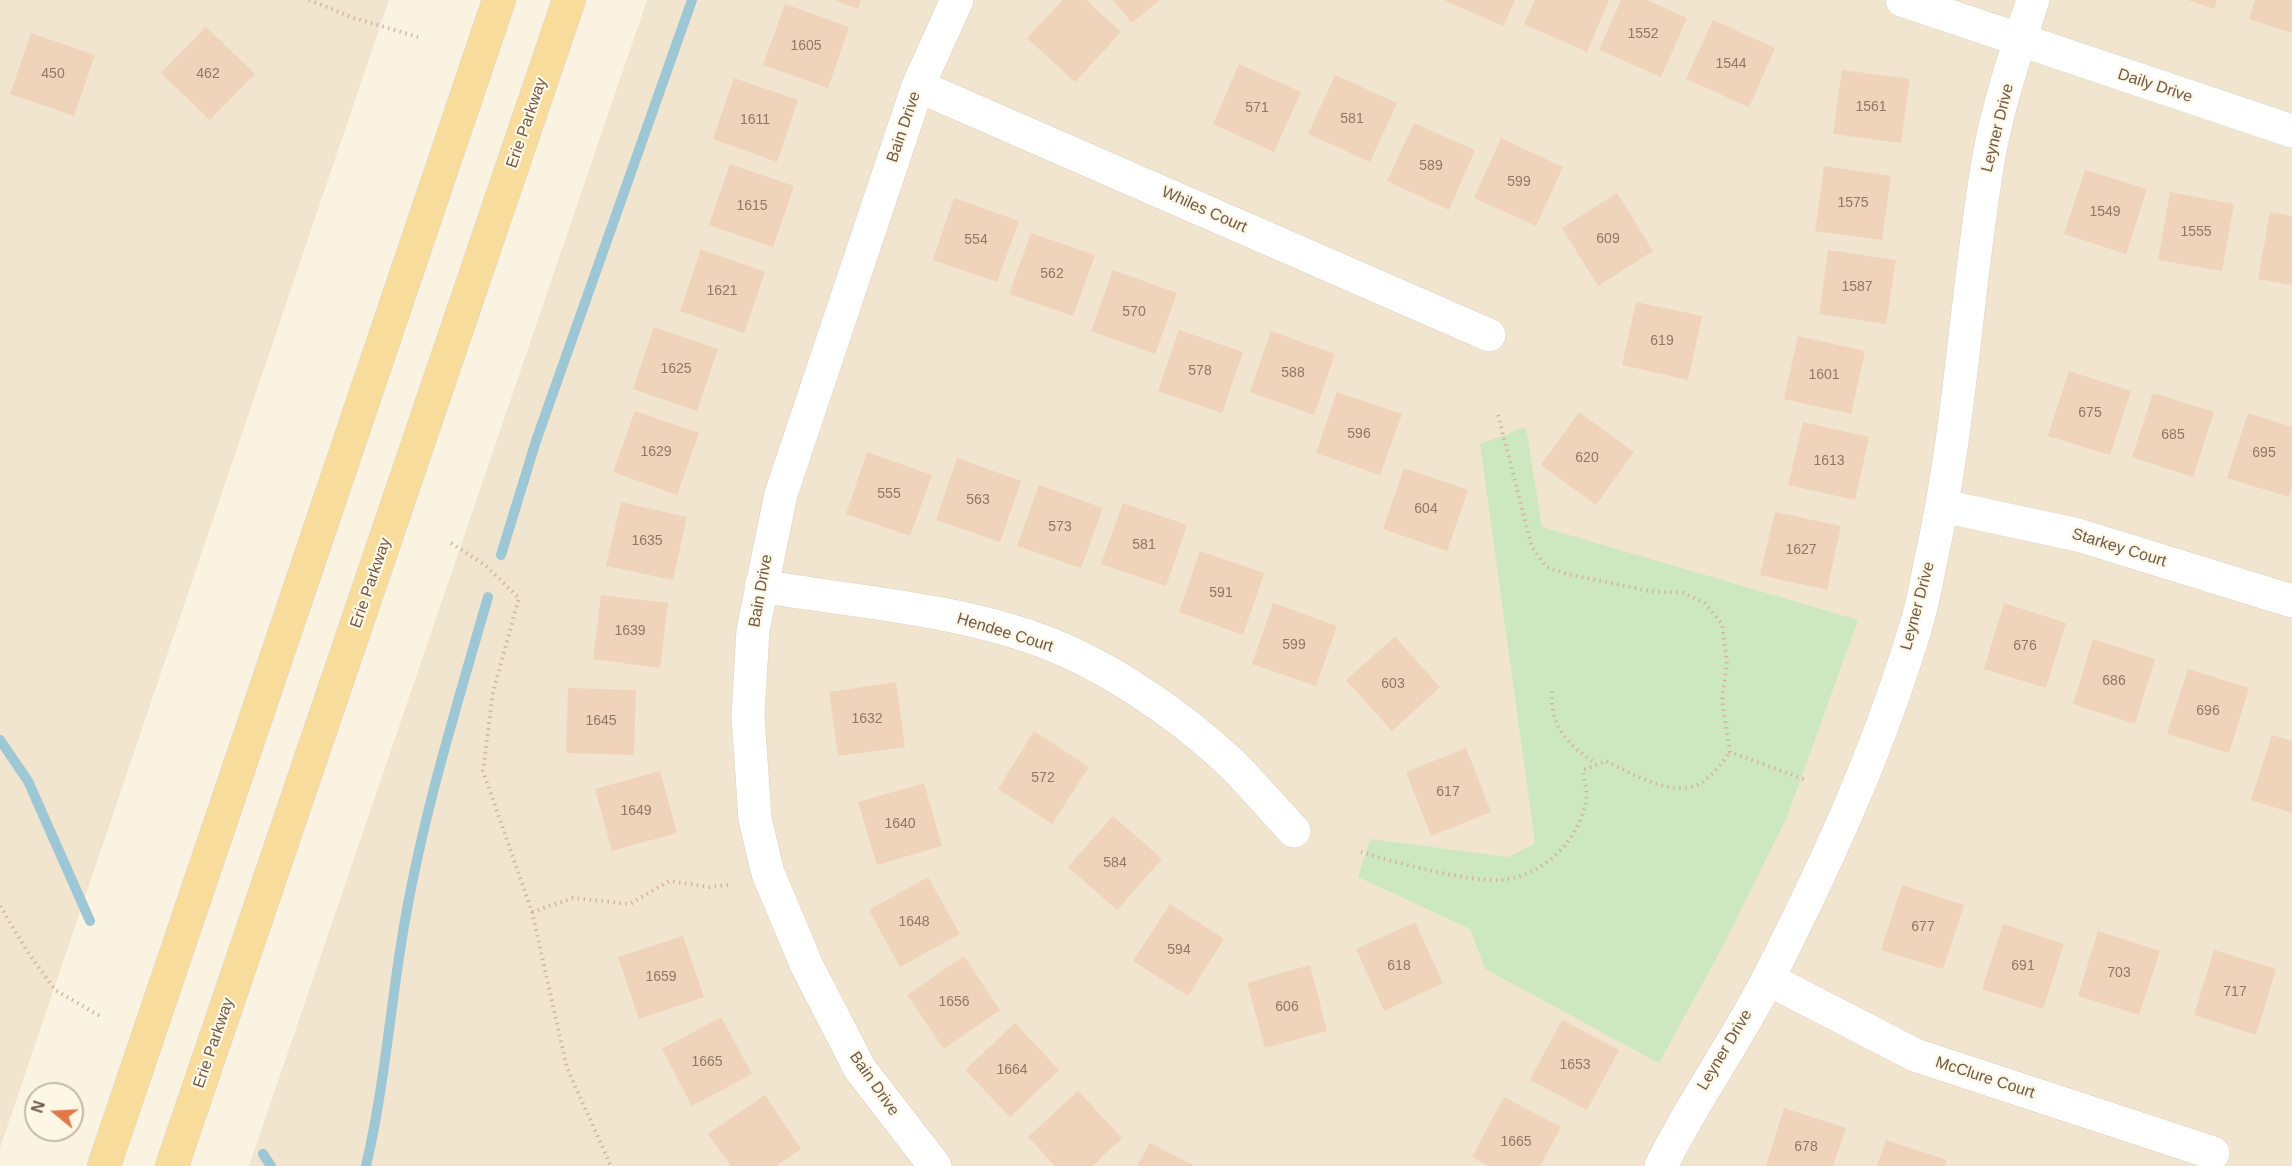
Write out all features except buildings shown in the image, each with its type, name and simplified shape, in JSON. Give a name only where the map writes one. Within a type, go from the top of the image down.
[{"type":"main road","points":[[104,1166],[499,0]]},
{"type":"main road","name":"Erie Parkway","points":[[172,1166],[569,0]]},
{"type":"street","name":"Bain Drive","points":[[935,1166],[860,1069],[807,966],[768,873],[755,819],[748,716],[753,630],[781,494],[918,86],[957,0]]},
{"type":"street","points":[[1902,0],[2019,41]]},
{"type":"street","name":"Leyner Drive","points":[[1661,1166],[1684,1120],[1768,979],[1864,778],[1918,620],[1943,506],[1958,415],[1969,294],[1987,164],[2019,41],[2033,0]]},
{"type":"street","name":"Daily Drive","points":[[2019,41],[2292,131]]},
{"type":"street","name":"Whiles Court","points":[[918,86],[1489,335]]},
{"type":"street","name":"Starkey Court","points":[[1943,506],[2078,535],[2292,601]]},
{"type":"street","name":"Hendee Court","points":[[761,586],[965,619],[1042,641],[1099,668],[1157,704],[1231,764],[1294,831]]},
{"type":"street","name":"McClure Court","points":[[1768,979],[1915,1055],[2213,1153]]},
{"type":"path","points":[[309,0],[354,18],[418,37]]},
{"type":"path","points":[[1361,852],[1388,861],[1463,875],[1500,880],[1521,875],[1549,861],[1567,845],[1579,824],[1587,800],[1583,770],[1606,761],[1638,777],[1681,788],[1700,783],[1716,770],[1730,752],[1722,700],[1727,664],[1722,624],[1706,603],[1683,593],[1649,591],[1567,574],[1546,567],[1532,548],[1498,415]]},
{"type":"path","points":[[451,543],[485,565],[519,598],[493,692],[483,771],[532,912],[567,1068],[611,1166]]},
{"type":"path","points":[[1552,691],[1554,721],[1570,745],[1597,765]]},
{"type":"path","points":[[1730,752],[1806,780]]},
{"type":"path","points":[[532,912],[573,898],[630,904],[669,881],[710,887],[728,885]]},
{"type":"path","points":[[0,906],[27,951],[55,990],[100,1016]]},
{"type":"shaded area","points":[[0,0],[389,0],[0,1148]]},
{"type":"shaded area","points":[[647,0],[2292,0],[2292,1166],[249,1166]]},
{"type":"green space","points":[[1526,427],[1542,527],[1858,620],[1787,817],[1723,946],[1659,1063],[1485,969],[1470,929],[1358,877],[1370,839],[1509,857],[1535,843],[1480,444]]},
{"type":"waterway","points":[[501,555],[536,441],[692,0]]},
{"type":"waterway","points":[[366,1166],[382,1079],[403,932],[420,847],[488,597]]},
{"type":"waterway","points":[[0,740],[28,781],[90,921]]},
{"type":"waterway","points":[[263,1154],[271,1166]]}]
